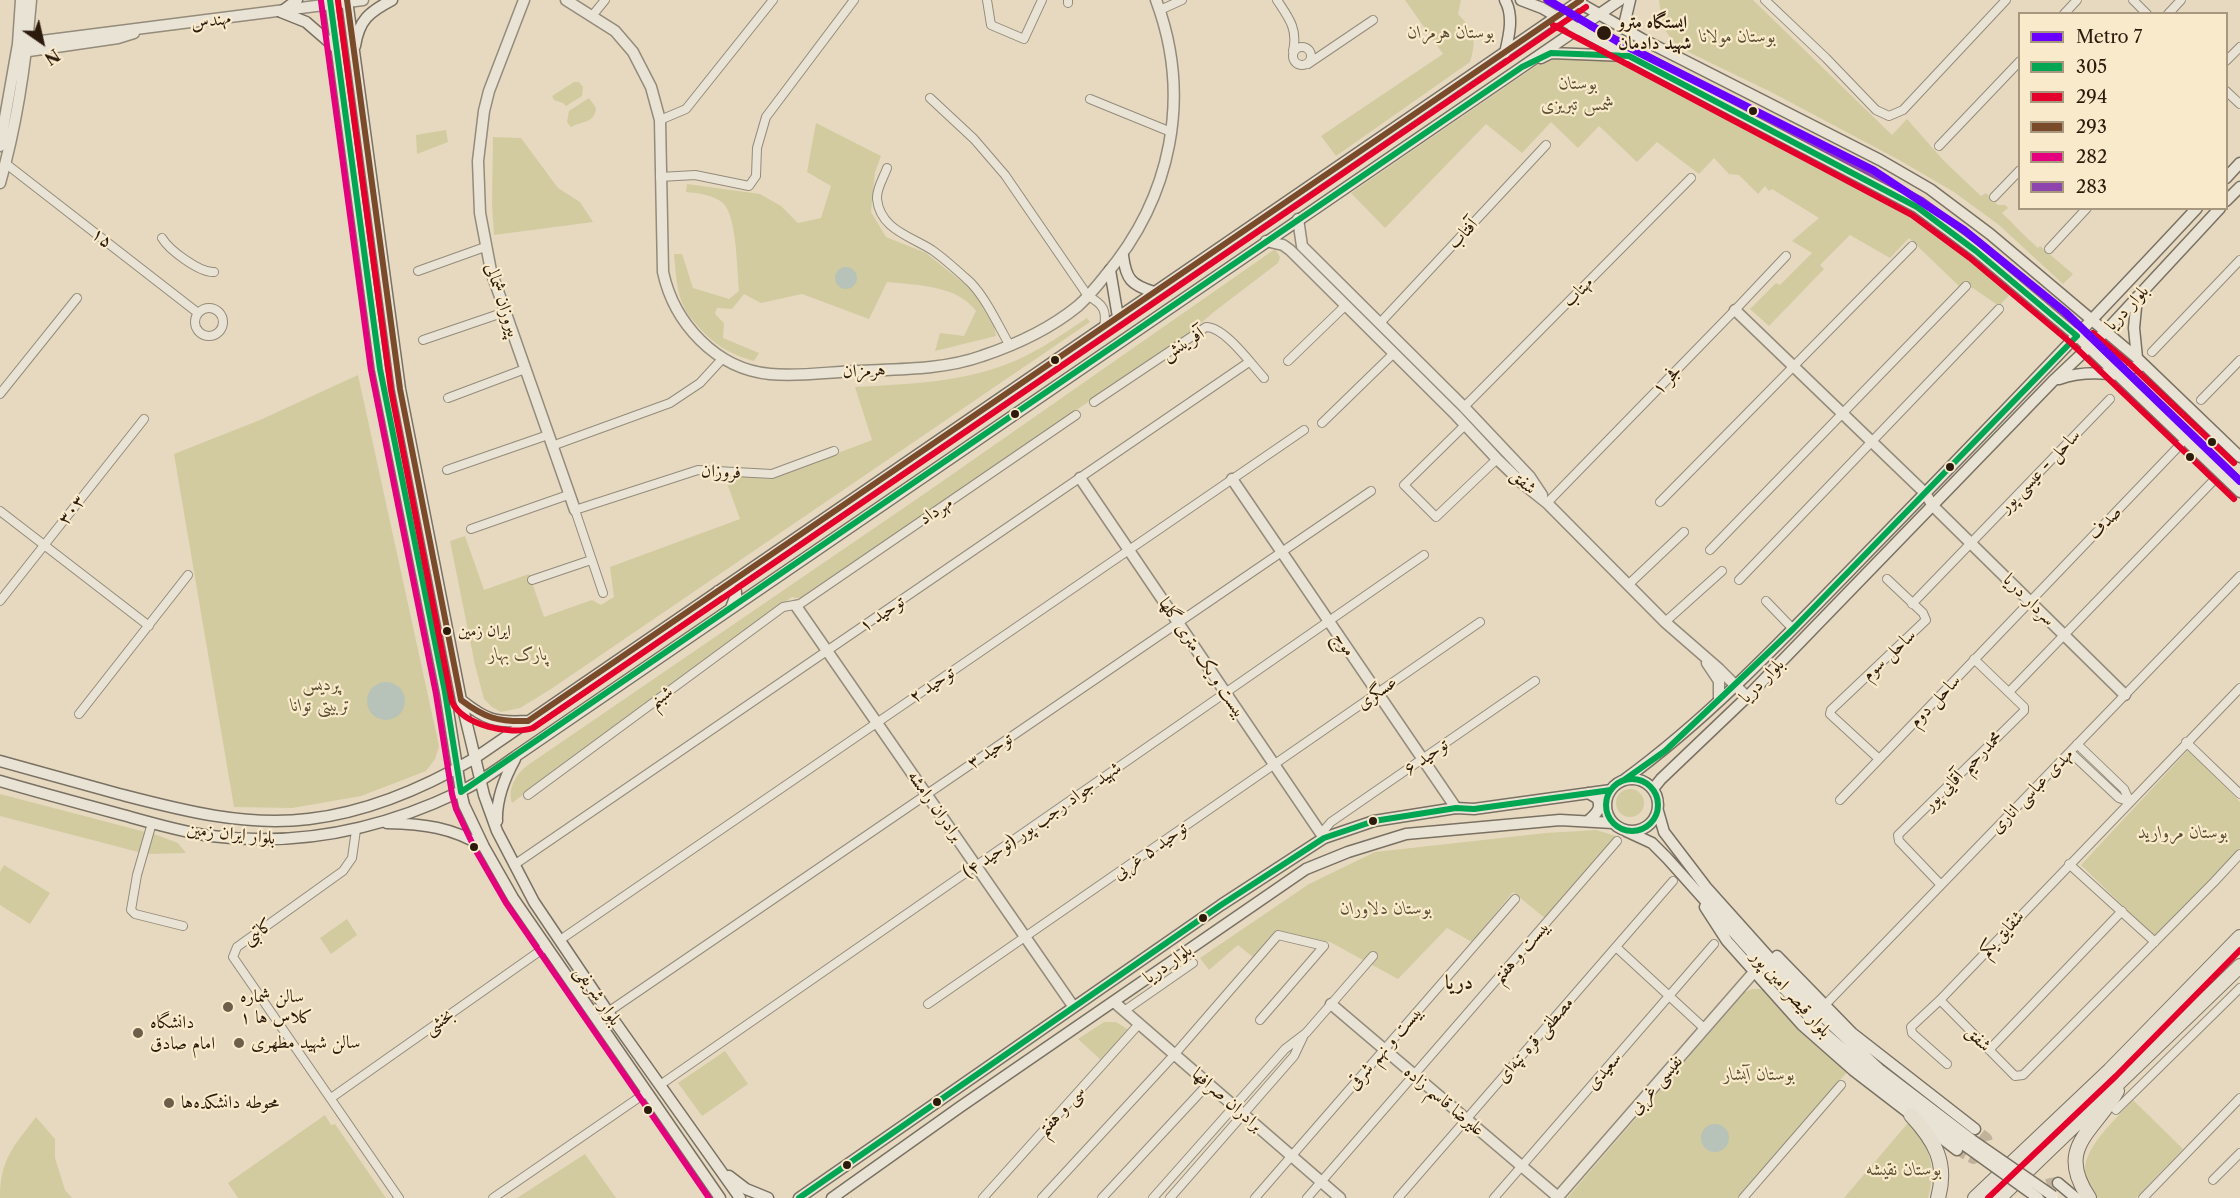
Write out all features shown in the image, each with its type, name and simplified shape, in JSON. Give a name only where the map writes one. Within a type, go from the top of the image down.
[{"type":"highway","points":[[1976,1198],[2110,1070],[2240,937]]},
{"type":"highway","points":[[1999,1198],[2240,966]]},
{"type":"highway","points":[[2089,1198],[2075,1170],[2074,1159],[2078,1144],[2108,1106],[2125,1076]]},
{"type":"highway","points":[[1911,1115],[1933,1142],[1940,1163],[1941,1182],[1938,1198]]},
{"type":"main road","points":[[21,0],[22,48]]},
{"type":"main road","points":[[0,146],[31,0]]},
{"type":"main road","points":[[281,12],[297,0]]},
{"type":"main road","points":[[347,1],[363,0]]},
{"type":"main road","points":[[353,55],[360,25],[374,11],[392,0]]},
{"type":"main road","name":"پیروزان شمالی","points":[[524,0],[489,91],[484,111],[478,161],[479,204],[491,271],[574,510]]},
{"type":"main road","name":"هرمزان","points":[[566,0],[615,31],[633,52],[651,87],[660,120],[661,246],[667,289],[684,322],[697,338],[723,358],[740,367],[756,372],[800,375],[940,365],[980,357],[1010,346],[1064,316],[1088,296],[1123,256],[1154,197],[1167,156],[1174,81],[1169,40],[1158,5]]},
{"type":"main road","points":[[1504,53],[1509,34],[1509,8],[1505,0]]},
{"type":"main road","points":[[1521,0],[1917,207],[1976,251],[2077,336],[2240,492]]},
{"type":"main road","points":[[1522,67],[1620,0]]},
{"type":"main road","points":[[1630,0],[1625,21],[1631,32]]},
{"type":"main road","name":"مهندس","points":[[22,48],[119,30],[145,30],[347,1]]},
{"type":"main road","name":"بلوار شریفی","points":[[347,1],[399,389],[461,700],[480,780],[497,831],[534,902],[608,1012],[740,1198]]},
{"type":"main road","points":[[1580,1],[1599,15],[1642,39],[1880,160],[1930,189],[1990,234],[2141,362],[2240,457]]},
{"type":"main road","name":"بلوار ایران زمین","points":[[0,761],[160,805],[213,816],[256,821],[308,819],[355,810],[397,797],[458,768],[1580,1]]},
{"type":"main road","name":"بلوار شریفی","points":[[330,3],[380,369],[446,692],[460,792],[464,805],[502,882],[718,1196]]},
{"type":"main road","points":[[281,12],[306,22],[336,48]]},
{"type":"main road","points":[[1629,56],[1630,45],[1642,39]]},
{"type":"main road","points":[[1522,67],[1551,53],[1629,56]]},
{"type":"main road","name":"بلوار ایران زمین","points":[[0,781],[152,823],[209,836],[256,840],[310,838],[356,830],[430,805],[460,792],[516,756],[1522,67]]},
{"type":"main road","points":[[0,183],[6,122]]},
{"type":"main road","points":[[2228,176],[2240,164]]},
{"type":"main road","points":[[2228,199],[2240,187]]},
{"type":"main road","name":"بلوار دریا","points":[[1624,780],[1665,751],[1793,629],[2196,210]]},
{"type":"main road","name":"بلوار دریا","points":[[1653,789],[1747,697],[2053,381],[2105,332],[2218,210]]},
{"type":"main road","name":"شفق","points":[[1298,219],[1302,246],[1376,327],[1464,406],[1470,421],[1497,459],[1522,483],[1547,502],[1665,622],[1747,697]]},
{"type":"main road","name":"شفق","points":[[1266,241],[1283,245],[1290,250],[1350,301]]},
{"type":"main road","points":[[1123,256],[1125,272],[1133,283],[1154,292]]},
{"type":"main road","points":[[1110,270],[1118,317]]},
{"type":"main road","points":[[2137,297],[2134,328],[2141,362]]},
{"type":"main road","points":[[1735,310],[1925,494]]},
{"type":"main road","name":"شفق","points":[[1399,349],[1456,415],[1470,421],[1530,477],[1547,502]]},
{"type":"main road","points":[[2127,383],[2125,378],[2129,370],[2141,362]]},
{"type":"main road","points":[[2053,381],[2074,373],[2095,372],[2118,375]]},
{"type":"main road","points":[[1456,415],[1464,406]]},
{"type":"main road","name":"بیست و یک متری گلها","points":[[1080,478],[1324,838]]},
{"type":"main road","name":"موج","points":[[1232,479],[1456,808]]},
{"type":"main road","name":"سردار دریا","points":[[1925,494],[1933,506],[2124,695]]},
{"type":"main road","points":[[752,567],[752,581],[761,587]]},
{"type":"main road","points":[[716,591],[728,589],[736,592],[731,608]]},
{"type":"main road","name":"برادران رامشه","points":[[796,606],[1073,1006]]},
{"type":"main road","name":"شفق","points":[[1701,653],[1719,681],[1719,699]]},
{"type":"main road","points":[[461,700],[480,715],[504,723],[528,721]]},
{"type":"main road","points":[[497,831],[499,798],[516,756]]},
{"type":"main road","points":[[1624,780],[1641,780],[1653,789],[1658,800],[1655,819],[1642,829],[1626,831],[1613,823],[1606,810],[1611,790],[1624,780]]},
{"type":"main road","name":"بلوار دریا","points":[[798,1198],[1221,904],[1324,838],[1374,821],[1456,808],[1474,810],[1611,790]]},
{"type":"main road","points":[[1588,793],[1597,798],[1599,805],[1597,813],[1588,821]]},
{"type":"main road","name":"بلوار قیصر امین پور","points":[[1658,811],[1664,832],[1702,890]]},
{"type":"main road","name":"بلوار دریا","points":[[832,1198],[1232,919],[1306,870],[1348,852],[1406,834],[1560,820],[1613,823]]},
{"type":"main road","points":[[378,823],[436,826],[466,837],[484,847]]},
{"type":"main road","name":"بلوار قیصر امین پور","points":[[1626,831],[1652,843],[1702,890],[1821,1030],[1889,1089],[1968,1141]]},
{"type":"main road","points":[[1652,843],[1655,835],[1664,832]]},
{"type":"main road","points":[[1702,890],[1716,927],[1802,1025],[1835,1056],[1911,1115],[1968,1141],[2054,1197]]},
{"type":"main road","points":[[1702,890],[1724,898],[1852,1033],[1896,1069],[1968,1141],[2038,1198]]},
{"type":"main road","points":[[1221,904],[1223,914],[1232,919]]},
{"type":"main road","name":"نفیسی غربی","points":[[1557,1198],[1754,972]]},
{"type":"main road","name":"برادران صرافها","points":[[1114,1002],[1340,1198]]},
{"type":"main road","name":"علیرضا قاسم زاده","points":[[1331,1004],[1557,1198]]},
{"type":"main road","points":[[629,1065],[640,1057]]},
{"type":"main road","points":[[852,1161],[863,1175]]},
{"type":"main road","points":[[721,1171],[746,1189],[768,1198]]},
{"type":"main road","points":[[2058,1183],[2076,1198]]},
{"type":"street","points":[[592,16],[605,0]]},
{"type":"street","points":[[660,120],[686,109],[773,0]]},
{"type":"street","points":[[660,177],[695,175],[749,186],[756,176],[757,148],[766,117],[854,0]]},
{"type":"street","points":[[987,0],[991,25],[1024,39],[1042,0]]},
{"type":"street","points":[[1158,5],[1182,0]]},
{"type":"street","points":[[1277,0],[1292,22],[1295,36],[1292,58],[1295,64],[1301,66],[1308,64],[1373,20]]},
{"type":"street","points":[[1765,0],[1876,110],[1889,116],[1903,110],[2007,0]]},
{"type":"street","points":[[2066,12],[2077,0]]},
{"type":"street","points":[[2133,0],[2145,12]]},
{"type":"street","points":[[2170,12],[2181,0]]},
{"type":"street","points":[[2228,59],[2240,47]]},
{"type":"street","points":[[1939,146],[2018,62]]},
{"type":"street","points":[[2228,93],[2240,104]]},
{"type":"street","points":[[930,98],[974,139],[1005,175],[1088,296],[1103,306],[1106,314],[1104,327]]},
{"type":"street","points":[[1090,99],[1171,132]]},
{"type":"street","name":"آفتاب","points":[[1376,327],[1546,145]]},
{"type":"street","name":"۱۵","points":[[3,161],[198,313]]},
{"type":"street","points":[[887,168],[877,196],[879,209],[885,219],[892,228],[933,251],[972,284],[1010,346]]},
{"type":"street","points":[[1994,197],[2018,171]]},
{"type":"street","name":"مهتاب","points":[[1464,406],[1691,177]]},
{"type":"street","points":[[2049,249],[2085,210]]},
{"type":"street","points":[[162,238],[172,250],[205,272],[214,272]]},
{"type":"street","points":[[1660,502],[1912,246]]},
{"type":"street","points":[[417,271],[485,247]]},
{"type":"street","name":"فجر ۱","points":[[1547,502],[1786,256]]},
{"type":"street","points":[[2152,352],[2240,260]]},
{"type":"street","points":[[1710,550],[1966,286]]},
{"type":"street","points":[[0,394],[77,298]]},
{"type":"street","points":[[1288,362],[1350,301]]},
{"type":"street","points":[[1739,580],[1999,309]]},
{"type":"street","points":[[423,340],[505,312]]},
{"type":"street","name":"آفرینش","points":[[1094,402],[1206,327],[1219,330],[1264,378]]},
{"type":"street","points":[[1322,423],[1399,349]]},
{"type":"street","points":[[447,470],[550,441],[670,403],[700,383],[723,358]]},
{"type":"street","points":[[2201,400],[2240,360]]},
{"type":"street","name":"توحید ۱","points":[[514,865],[1250,362]]},
{"type":"street","points":[[448,398],[525,369]]},
{"type":"street","name":"ساحل - عیسی پور","points":[[1971,543],[2110,399]]},
{"type":"street","name":"مهرداد","points":[[796,606],[1076,415]]},
{"type":"street","name":"۳۰۳","points":[[0,601],[144,419]]},
{"type":"street","points":[[1470,421],[1404,485],[1436,517],[1497,459]]},
{"type":"street","name":"توحید ۲","points":[[560,940],[1304,430]]},
{"type":"street","name":"صدف","points":[[2029,601],[2180,445]]},
{"type":"street","name":"فروزان","points":[[574,510],[698,470],[772,474],[834,451]]},
{"type":"street","points":[[2009,692],[2213,481]]},
{"type":"street","name":"توحید ۳","points":[[608,1012],[1371,491]]},
{"type":"street","points":[[471,529],[568,495]]},
{"type":"street","points":[[0,510],[149,626]]},
{"type":"street","name":"پیروزان شمالی","points":[[574,510],[603,593]]},
{"type":"street","points":[[1628,585],[1684,532]]},
{"type":"street","name":"ساحل سوم","points":[[1879,759],[1830,714],[1831,710],[1926,620],[1912,604],[1971,543]]},
{"type":"street","name":"شهید جواد رجب پور (توحید ۴)","points":[[660,1084],[1424,555]]},
{"type":"street","points":[[532,580],[591,560]]},
{"type":"street","points":[[1665,622],[1722,571]]},
{"type":"street","points":[[79,714],[188,575]]},
{"type":"street","name":"مهدی عباسی اناری","points":[[1824,1006],[2240,576]]},
{"type":"street","points":[[1887,579],[1912,604]]},
{"type":"street","points":[[1766,601],[1793,629]]},
{"type":"street","name":"ساحل دوم","points":[[1840,800],[2029,601]]},
{"type":"street","name":"شبنم","points":[[528,795],[783,607],[796,606]]},
{"type":"street","name":"عسگری","points":[[1274,765],[1480,622]]},
{"type":"street","name":"محمدرحیم آقایی پور","points":[[1941,885],[1899,841],[1898,835],[2024,711],[2023,705],[1974,659]]},
{"type":"street","name":"توحید ۶","points":[[1324,838],[1325,829],[1331,822],[1535,681]]},
{"type":"street","name":"شقایق یکم","points":[[1947,1064],[1911,1030],[1911,1027],[1940,1000],[2240,688]]},
{"type":"street","points":[[2186,742],[2240,794]]},
{"type":"street","points":[[2077,744],[2124,789],[2130,802]]},
{"type":"street","points":[[2070,752],[2119,798],[2130,802]]},
{"type":"street","name":"توحید ۵ غربی","points":[[928,1004],[1274,765]]},
{"type":"street","points":[[152,823],[131,910],[135,914],[183,926]]},
{"type":"street","name":"کاتبی","points":[[356,830],[352,858],[343,871],[237,948],[233,957],[399,1198]]},
{"type":"street","name":"بیست و هفتم","points":[[1307,1198],[1617,841]]},
{"type":"street","points":[[2069,864],[2155,942],[2240,854]]},
{"type":"street","name":"مصطفی قره تپه‌ای","points":[[1398,1198],[1673,881]]},
{"type":"street","name":"بیست و نهم شرقی","points":[[1255,1198],[1515,899]]},
{"type":"street","points":[[1989,1050],[2122,911]]},
{"type":"street","points":[[1042,1198],[1174,1055],[1278,935],[1324,946],[1260,1020]]},
{"type":"street","name":"شفق","points":[[1940,1000],[2015,1076],[2023,1075],[2155,942]]},
{"type":"street","name":"سعیدی","points":[[1494,1198],[1714,944]]},
{"type":"street","name":"بخشی","points":[[331,1098],[547,946]]},
{"type":"street","points":[[1616,947],[1705,1029]]},
{"type":"street","points":[[1153,1198],[1285,1049],[1306,1033],[1373,956]]},
{"type":"street","points":[[1124,1011],[1193,963]]},
{"type":"street","points":[[2116,1110],[2240,988]]},
{"type":"street","name":"سی و هفتم","points":[[982,1198],[1139,1024]]},
{"type":"street","points":[[1170,1198],[1294,1056],[1306,1033]]},
{"type":"street","points":[[1102,1198],[1208,1084]]},
{"type":"street","points":[[1743,1198],[1841,1084]]},
{"type":"street","points":[[493,1198],[647,1092]]},
{"type":"street","points":[[2143,1198],[2240,1098]]},
{"type":"street","points":[[2213,1180],[2240,1153]]},
{"type":"green space","name":"بوستان هرمزان","points":[[1405,0],[1461,0],[1458,14],[1473,36],[1470,62],[1336,156],[1321,136],[1443,54]]},
{"type":"green space","name":"بوستان مولانا","points":[[1659,0],[1753,0],[1892,135],[1907,119],[1944,161],[1981,196],[1986,193],[1998,205],[2005,205],[2008,208],[2002,213],[2038,248],[2040,246],[2073,274],[2063,284],[1999,225],[1954,192],[1773,93],[1676,46],[1665,30]]},
{"type":"green space","name":"بوستان شمس تبریزی","points":[[1564,57],[1615,59],[1629,63],[1895,202],[1948,237],[2013,291],[1999,306],[1973,288],[1959,286],[1909,238],[1890,258],[1850,235],[1820,265],[1824,269],[1769,326],[1750,309],[1776,283],[1780,285],[1812,253],[1792,241],[1819,218],[1772,189],[1769,191],[1765,186],[1758,194],[1739,175],[1729,174],[1714,158],[1699,174],[1657,142],[1637,162],[1599,126],[1578,148],[1551,122],[1522,153],[1486,124],[1385,228],[1351,193],[1546,59]]},
{"type":"green space","points":[[574,82],[579,82],[583,87],[582,96],[566,106],[554,100],[552,96]]},
{"type":"green space","points":[[589,98],[596,108],[595,113],[591,119],[571,127],[567,122],[569,111]]},
{"type":"green space","points":[[816,123],[881,156],[875,172],[871,212],[886,237],[926,253],[972,290],[994,326],[996,336],[935,351],[940,333],[964,336],[976,311],[968,302],[947,291],[887,282],[869,319],[802,294],[761,303],[744,294],[732,309],[717,308],[715,314],[724,323],[723,338],[759,353],[754,361],[722,347],[690,317],[680,296],[674,254],[682,254],[693,288],[729,299],[739,291],[734,232],[728,210],[715,198],[686,192],[687,184],[760,194],[781,206],[798,223],[821,218],[831,186],[807,172]]},
{"type":"green space","points":[[446,130],[448,142],[417,154],[416,135]]},
{"type":"green space","points":[[493,137],[521,138],[558,188],[580,202],[593,222],[494,235]]},
{"type":"green space","points":[[1275,249],[1280,257],[1278,263],[1194,329],[802,599],[792,597],[512,803],[511,792],[514,781],[528,765],[927,492]]},
{"type":"green space","name":"پارک بهار","points":[[1087,318],[1090,322],[551,689],[520,708],[501,712],[484,699],[450,541],[465,536],[484,590],[529,574],[544,617],[592,600],[601,605],[614,597],[610,567],[740,519],[724,475],[770,479],[872,440],[855,387],[930,382],[984,372],[1046,345]]},
{"type":"green space","name":"پردیس تربیتی توانا","points":[[358,375],[439,746],[435,759],[426,771],[361,796],[292,808],[234,807],[174,454],[260,420]]},
{"type":"green space","name":"بوستان مروارید","points":[[2189,749],[2240,802],[2240,848],[2155,937],[2081,865]]},
{"type":"green space","points":[[1630,789],[1640,793],[1644,803],[1640,813],[1630,817],[1620,813],[1616,803],[1620,793]]},
{"type":"green space","points":[[0,794],[157,835],[178,843],[186,853],[146,854],[0,816]]},
{"type":"green space","name":"بوستان دلاوران","points":[[1596,830],[1616,836],[1546,919],[1513,892],[1472,942],[1447,928],[1398,979],[1330,942],[1275,931],[1253,957],[1238,945],[1209,970],[1200,958],[1309,884],[1375,852],[1546,833]]},
{"type":"green space","points":[[4,865],[50,893],[30,924],[0,905],[0,872]]},
{"type":"green space","points":[[347,919],[357,935],[331,954],[320,938]]},
{"type":"green space","name":"بوستان آبشار","points":[[1752,989],[1764,989],[1848,1071],[1737,1198],[1567,1198],[1745,992]]},
{"type":"green space","points":[[1104,1022],[1116,1022],[1129,1030],[1101,1060],[1078,1039]]},
{"type":"green space","points":[[725,1051],[748,1084],[702,1116],[678,1083]]},
{"type":"green space","points":[[2133,1100],[2183,1149],[2136,1198],[2098,1198],[2086,1176],[2087,1159],[2104,1132]]},
{"type":"green space","points":[[325,1115],[331,1125],[335,1124],[386,1198],[238,1198],[228,1183]]},
{"type":"green space","points":[[36,1117],[55,1139],[55,1158],[65,1190],[72,1198],[0,1198],[3,1173],[10,1154]]},
{"type":"green space","name":"بوستان نقیشه","points":[[1908,1123],[1922,1140],[1930,1158],[1932,1177],[1928,1198],[1844,1198]]},
{"type":"green space","points":[[585,1154],[616,1198],[517,1198]]},
{"type":"shaded area","points":[[846,267],[854,270],[857,278],[854,286],[846,289],[838,286],[835,278],[838,270]]},
{"type":"shaded area","points":[[386,682],[400,687],[405,701],[400,715],[386,720],[372,715],[367,701],[372,687]]},
{"type":"shaded area","points":[[1715,1124],[1725,1128],[1729,1138],[1725,1148],[1715,1152],[1705,1148],[1701,1138],[1705,1128]]},
{"type":"tunnel","points":[[1957,1150],[1973,1159],[1983,1155],[1989,1145],[1987,1138],[1975,1129]]},
{"type":"tunnel","points":[[2036,1194],[2045,1185],[2058,1183]]},
{"type":"metro line","name":"7","points":[[1548,0],[1622,44],[1873,170],[1964,230],[2065,312],[2240,481]]},
{"type":"transit line","name":"305","points":[[330,0],[380,369],[445,692],[461,792],[1522,67],[1551,53],[1629,56],[1917,207],[1976,251],[2077,336],[1793,629],[1665,751],[1624,780]]},
{"type":"transit line","name":"293","points":[[347,0],[400,389],[461,700],[492,718],[517,721],[528,721],[1581,0]]},
{"type":"transit line","name":"283","points":[[1546,0],[1922,200],[1982,244],[2083,329],[2240,480]]},
{"type":"transit line","name":"282","points":[[321,1],[371,370],[436,694],[456,809],[476,851],[506,903],[709,1198]]},
{"type":"transit line","name":"294","points":[[338,1],[391,390],[452,702],[466,717],[476,722],[488,727],[512,731],[533,728],[1586,7]]},
{"type":"transit line","name":"294","points":[[1553,25],[1912,215],[1970,258],[2071,343],[2234,499]]},
{"type":"transit line","name":"294","points":[[2093,333],[2131,365],[2234,463]]},
{"type":"transit line","name":"305","points":[[1627,779],[1637,779],[1646,783],[1654,791],[1658,805],[1654,819],[1646,827],[1637,831],[1627,831],[1618,827],[1610,819],[1606,810],[1606,800],[1610,791],[1618,783],[1627,779]]},
{"type":"transit line","name":"305","points":[[799,1198],[1221,905],[1324,838],[1374,821],[1456,808],[1474,809],[1611,790]]},
{"type":"transit line","name":"294","points":[[1988,1198],[2116,1076],[2240,950]]},
{"type":"place","name":"ایستگاه مترو شهید دادمان","points":[[1604,33]]},
{"type":"place","name":"ایران زمین","points":[[447,631]]},
{"type":"place","name":"سالن شماره ۱ کلاس ها","points":[[228,1007]]},
{"type":"place","name":"دانشگاه امام صادق","points":[[138,1033]]},
{"type":"place","name":"سالن شهید مطهری","points":[[239,1043]]},
{"type":"place","name":"محوطه دانشکده‌ها","points":[[169,1103]]},
{"type":"district","name":"دریا","points":[[1459,983]]}]
